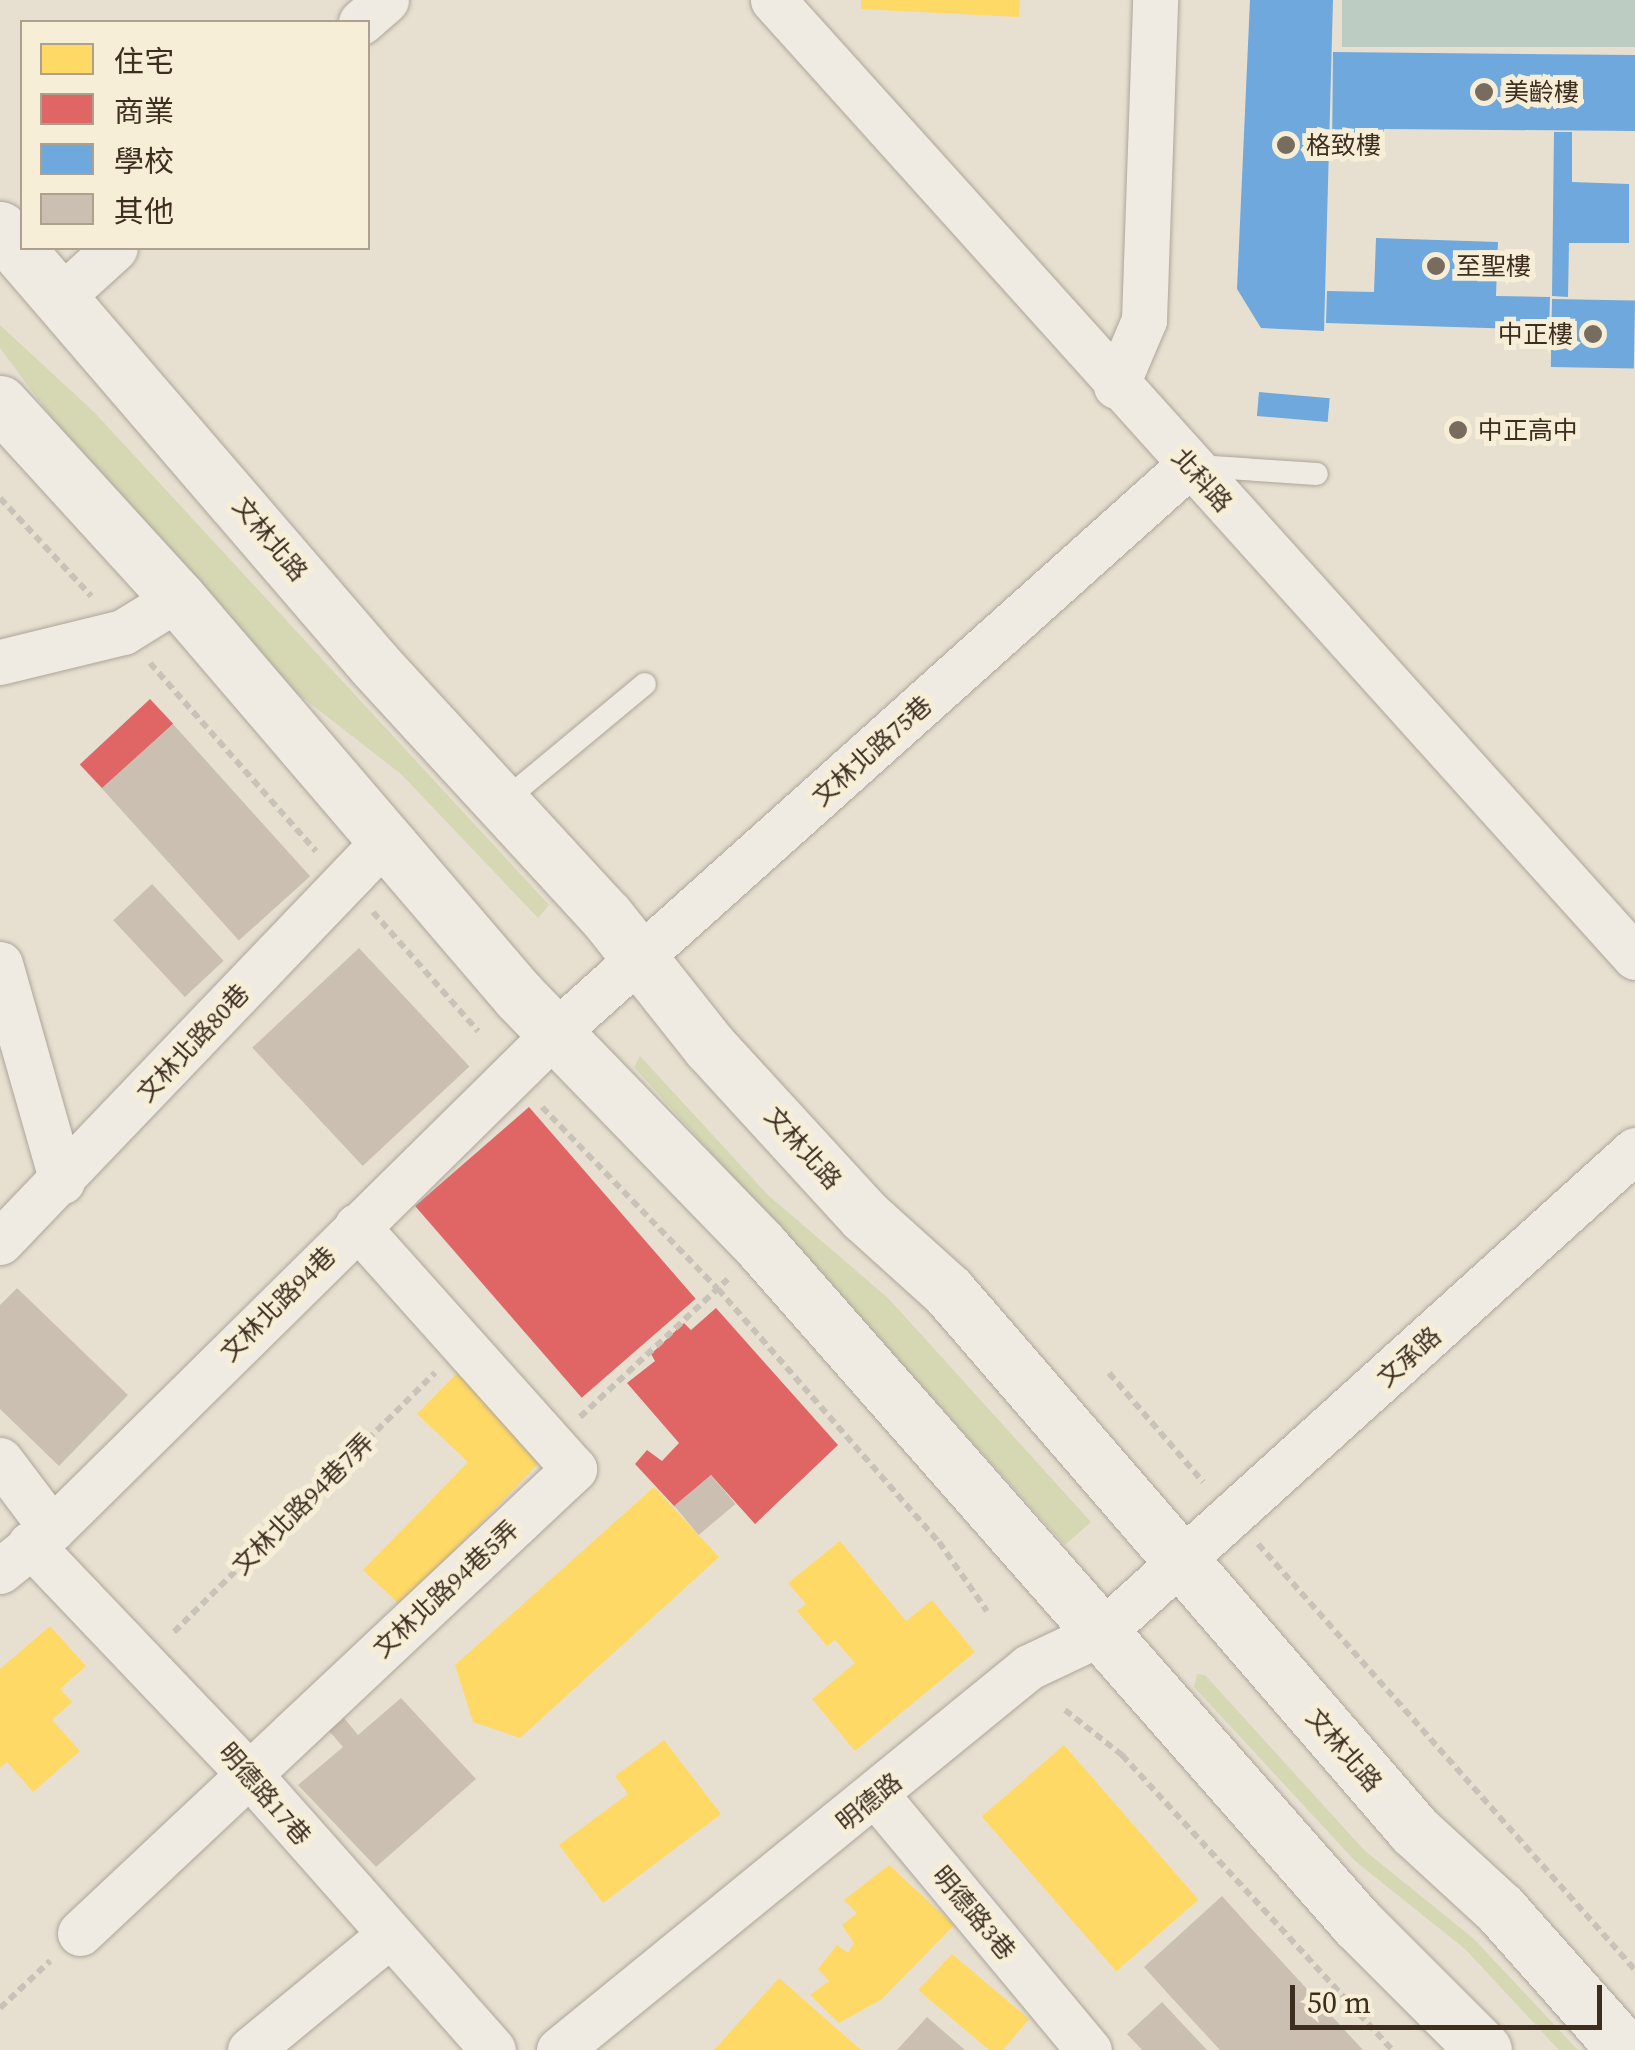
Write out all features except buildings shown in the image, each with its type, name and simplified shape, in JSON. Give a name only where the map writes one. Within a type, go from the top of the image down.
[{"type":"main road","name":"文林北路","points":[[0,229],[375,664],[504,801],[636,959],[865,1216],[948,1291],[1414,1830],[1500,1909],[1624,2050]]},
{"type":"main road","points":[[0,403],[178,598],[554,1034],[761,1246],[1466,2043]]},
{"type":"street","points":[[363,20],[386,0]]},
{"type":"street","points":[[1116,386],[1144,320],[1155,0]]},
{"type":"street","name":"北科路","points":[[774,1],[1116,386],[1635,957]]},
{"type":"street","points":[[60,298],[114,250]]},
{"type":"street","name":"文林北路75巷","points":[[554,1034],[1189,465]]},
{"type":"street","points":[[0,662],[123,632],[178,598]]},
{"type":"street","name":"文林北路80巷","points":[[0,1242],[384,841]]},
{"type":"street","points":[[0,964],[62,1181]]},
{"type":"street","name":"文林北路94巷","points":[[27,1548],[554,1034]]},
{"type":"street","name":"文承路","points":[[1183,1562],[1635,1150]]},
{"type":"street","points":[[356,1226],[461,1347],[554,1441]]},
{"type":"street","name":"文林北路94巷5弄","points":[[80,1933],[574,1469],[554,1441]]},
{"type":"street","name":"明德路17巷","points":[[0,1460],[27,1548],[144,1661],[249,1774],[387,1937],[493,2050]]},
{"type":"street","name":"明德路","points":[[559,2050],[878,1796],[1029,1667],[1101,1633],[1183,1562]]},
{"type":"street","name":"明德路3巷","points":[[878,1796],[1072,2044]]},
{"type":"street","points":[[250,2050],[387,1937]]},
{"type":"lane","points":[[1189,465],[1316,474]]},
{"type":"lane","points":[[504,801],[646,684]]},
{"type":"path","points":[[0,498],[102,607]]},
{"type":"path","points":[[142,655],[316,851]]},
{"type":"path","points":[[363,900],[478,1031]]},
{"type":"path","points":[[536,1101],[718,1289],[939,1542],[988,1611]]},
{"type":"path","points":[[554,1441],[761,1246]]},
{"type":"path","name":"文林北路94巷7弄","points":[[144,1661],[461,1347]]},
{"type":"path","points":[[1109,1373],[1635,1970]]},
{"type":"path","points":[[1064,1710],[1122,1755],[1392,2050]]},
{"type":"path","points":[[0,2008],[80,1933]]},
{"type":"green space","points":[[0,325],[94,412],[549,905],[538,918],[401,774],[276,677],[66,437],[0,348]]},
{"type":"green space","points":[[640,1056],[768,1195],[889,1299],[1091,1522],[1065,1545],[634,1067]]},
{"type":"green space","points":[[1197,1674],[1205,1675],[1364,1850],[1474,1939],[1578,2050],[1559,2050],[1465,1949],[1355,1861],[1194,1687]]},
{"type":"shaded area","points":[[1342,0],[1635,0],[1635,47],[1342,47]]},
{"type":"place","name":"美齡樓","points":[[1484,92]]},
{"type":"place","name":"格致樓","points":[[1286,145]]},
{"type":"place","name":"至聖樓","points":[[1436,266]]},
{"type":"place","name":"中正樓","points":[[1593,334]]},
{"type":"place","name":"中正高中","points":[[1458,430]]}]
